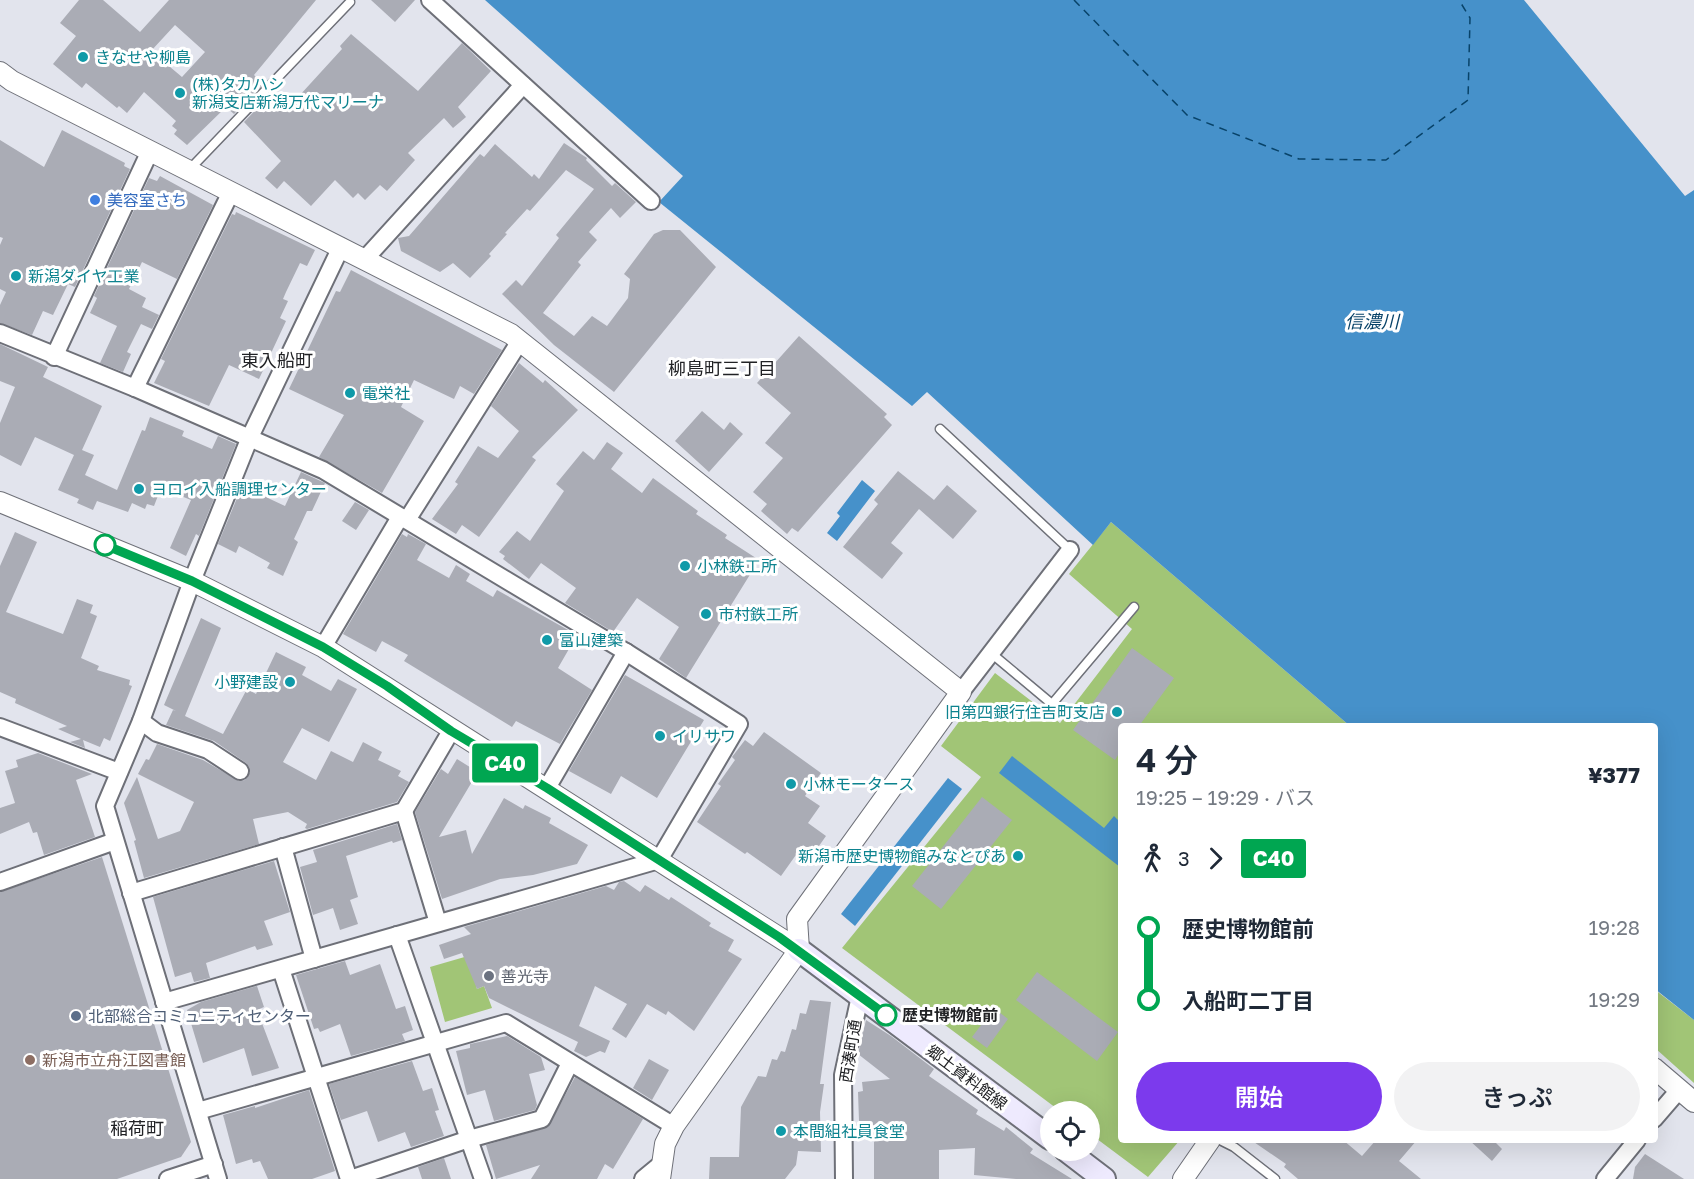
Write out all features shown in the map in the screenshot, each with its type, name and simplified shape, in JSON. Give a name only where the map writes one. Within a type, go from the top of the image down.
[{"type":"main road","name":"郷土資料館線","points":[[799,950],[1040,1131]]},
{"type":"main road","points":[[1080,1161],[1104,1179]]},
{"type":"street","points":[[430,0],[651,201]]},
{"type":"street","points":[[0,72],[12,81],[520,340],[961,692]]},
{"type":"street","points":[[365,260],[523,85]]},
{"type":"street","points":[[54,357],[150,151]]},
{"type":"street","points":[[135,388],[231,192]]},
{"type":"street","points":[[168,1179],[216,1171],[105,806],[141,721],[192,581],[250,437],[341,247]]},
{"type":"street","points":[[0,333],[54,357],[135,388],[323,470],[626,652],[739,724],[659,860],[164,1002]]},
{"type":"street","points":[[323,647],[403,518],[520,340]]},
{"type":"street","points":[[0,502],[192,581],[323,647],[387,686],[451,731],[547,788],[799,950]]},
{"type":"street","points":[[643,1179],[660,1172],[665,1144],[674,1126],[799,950],[797,919],[961,692],[1070,550]]},
{"type":"street","points":[[547,788],[626,652]]},
{"type":"street","points":[[141,721],[157,733],[208,750],[240,771]]},
{"type":"street","points":[[0,728],[119,772]]},
{"type":"street","points":[[131,893],[404,811],[451,731]]},
{"type":"street","points":[[404,811],[438,923]]},
{"type":"street","points":[[0,882],[116,842]]},
{"type":"street","points":[[283,847],[314,959]]},
{"type":"street","points":[[397,935],[483,1179]]},
{"type":"street","points":[[281,969],[349,1179],[469,1139],[542,1119],[570,1063]]},
{"type":"street","name":"西湊町通","points":[[844,1179],[843,1075],[860,996]]},
{"type":"street","points":[[198,1111],[506,1023],[674,1126]]},
{"type":"street","points":[[1658,1072],[1686,1096],[1658,1116]]},
{"type":"street","points":[[1183,1179],[1208,1143]]},
{"type":"street","points":[[1605,1179],[1635,1143]]},
{"type":"lane","points":[[188,170],[351,2]]},
{"type":"lane","points":[[940,429],[1070,550]]},
{"type":"lane","points":[[991,653],[1052,704],[1134,607]]},
{"type":"lane","points":[[1226,1143],[1275,1179]]},
{"type":"green space","name":"新潟市歴史博物館みなとぴあ","points":[[1111,522],[1346,723],[1118,723],[1118,1143],[1177,1143],[1148,1177],[1100,1141],[1100,1101],[1047,1101],[842,948],[981,777],[941,746],[995,673],[1060,723],[1132,629],[1069,574]]},
{"type":"green space","points":[[468,956],[477,989],[484,986],[492,1008],[445,1022],[430,967]]},
{"type":"green space","points":[[1658,992],[1694,1020],[1694,1083],[1658,1051]]},
{"type":"water","name":"信濃川","points":[[485,0],[1524,0],[1685,196],[1694,190],[1694,1020],[1658,991],[1658,723],[1346,723],[1111,522],[1093,545],[927,392],[912,406],[659,202],[683,176]]},
{"type":"water","points":[[862,480],[875,491],[837,541],[827,533],[840,516],[837,513]]},
{"type":"water","points":[[1012,756],[1104,828],[1114,816],[1118,820],[1118,865],[999,773]]},
{"type":"water","points":[[948,778],[962,789],[855,926],[841,914]]},
{"type":"building","points":[[79,0],[103,0],[140,32],[169,0],[316,0],[254,75],[263,84],[234,114],[226,107],[187,145],[174,134],[177,130],[172,126],[176,121],[144,92],[127,113],[119,106],[117,108],[86,83],[82,88],[53,64],[76,36],[60,23]],"holes":[[[175,25],[205,52],[182,77],[151,51]]]},
{"type":"building","points":[[371,0],[415,0],[395,22]]},
{"type":"building","points":[[351,34],[418,91],[462,43],[491,71],[458,107],[466,117],[453,128],[444,118],[408,153],[415,160],[387,191],[380,185],[365,200],[358,193],[353,198],[335,180],[311,206],[284,181],[277,189],[265,178],[281,161],[244,122],[273,92],[289,107],[342,49],[340,46]]},
{"type":"building","points":[[62,130],[125,163],[124,166],[130,169],[75,287],[68,284],[53,315],[43,311],[32,335],[0,323],[0,305],[6,292],[0,289],[0,245],[3,238],[0,237],[0,140],[44,167]]},
{"type":"building","points":[[564,143],[587,158],[586,160],[612,186],[615,183],[636,202],[620,218],[611,208],[589,232],[597,240],[578,262],[581,265],[543,313],[574,336],[592,316],[607,326],[628,298],[630,279],[624,274],[654,234],[663,230],[680,230],[716,267],[614,392],[554,345],[502,294],[516,280],[522,286],[559,238],[556,235],[594,189],[566,170],[530,211],[527,209],[505,233],[507,234],[489,254],[491,256],[470,278],[453,263],[440,272],[401,251],[398,238],[409,236],[480,154],[484,157],[495,144],[532,177],[534,174],[539,179]]},
{"type":"building","points":[[160,176],[213,205],[177,279],[142,262],[129,289],[146,298],[142,307],[159,315],[152,329],[141,324],[127,352],[131,354],[123,372],[100,363],[117,326],[90,313],[97,298],[94,296],[149,178],[157,181]]},
{"type":"building","points":[[236,212],[315,250],[307,266],[300,263],[286,292],[283,299],[288,301],[280,318],[286,321],[259,379],[229,365],[209,406],[154,383],[165,361],[161,359],[232,214],[235,215]]},
{"type":"building","points":[[351,270],[502,350],[474,394],[460,386],[454,399],[414,380],[401,407],[424,421],[382,493],[319,457],[344,415],[289,389],[336,291],[340,292]]},
{"type":"building","points":[[799,336],[887,414],[884,417],[892,425],[798,532],[792,528],[787,534],[761,511],[767,504],[753,492],[783,458],[765,443],[791,413],[757,383]]},
{"type":"building","points":[[0,344],[48,367],[43,377],[102,406],[82,450],[94,455],[85,475],[117,490],[142,430],[145,431],[150,417],[184,431],[182,436],[212,449],[218,436],[236,444],[199,536],[196,534],[186,556],[170,548],[191,500],[161,488],[154,506],[147,504],[145,509],[132,503],[128,512],[97,501],[93,510],[77,503],[79,499],[58,490],[74,455],[35,437],[21,466],[0,455],[0,423],[15,387],[0,381]]},
{"type":"building","points":[[519,363],[543,383],[545,380],[578,410],[532,457],[536,460],[479,537],[462,525],[456,534],[432,519],[458,484],[455,482],[478,446],[498,458],[519,431],[491,406]]},
{"type":"building","points":[[702,411],[724,430],[730,422],[743,434],[709,472],[675,441]]},
{"type":"building","points":[[607,442],[623,453],[611,469],[642,493],[653,478],[698,511],[696,514],[727,535],[725,538],[759,560],[686,678],[659,659],[679,627],[637,598],[613,632],[565,603],[576,588],[541,563],[529,579],[503,559],[505,556],[499,552],[517,531],[530,541],[564,491],[556,484],[583,451],[594,460]]},
{"type":"building","points":[[898,471],[934,500],[947,485],[977,511],[953,539],[919,509],[891,543],[903,553],[882,579],[843,547],[878,504],[874,500]]},
{"type":"building","points":[[301,472],[325,483],[312,511],[307,511],[294,539],[298,542],[283,576],[267,568],[270,563],[239,546],[236,553],[218,544],[242,486],[285,506]]},
{"type":"building","points":[[355,502],[369,510],[356,530],[342,521]]},
{"type":"building","points":[[15,532],[37,542],[6,612],[63,634],[77,599],[93,605],[90,613],[97,616],[81,658],[99,666],[97,670],[130,680],[129,685],[132,686],[110,741],[104,738],[100,747],[83,740],[85,748],[70,742],[81,739],[58,729],[67,726],[15,703],[16,699],[0,692],[0,566]]},
{"type":"building","points":[[402,534],[407,537],[408,534],[426,544],[417,560],[449,578],[456,565],[470,574],[466,581],[493,597],[497,590],[577,635],[558,668],[592,690],[560,744],[516,721],[512,727],[404,661],[408,655],[382,641],[376,652],[343,634]]},
{"type":"building","points":[[201,618],[221,628],[185,716],[223,734],[247,689],[256,694],[276,652],[306,667],[302,675],[331,691],[338,679],[357,689],[329,742],[302,728],[283,762],[316,780],[331,751],[353,762],[363,742],[382,752],[378,760],[401,771],[398,776],[409,782],[397,802],[307,829],[305,828],[307,824],[288,812],[253,819],[259,844],[144,878],[134,841],[136,840],[124,803],[137,777],[158,839],[180,831],[194,802],[138,774],[146,759],[149,760],[157,744],[203,760],[239,781],[245,780],[250,772],[246,763],[214,741],[166,725],[173,710],[176,711],[164,705]]},
{"type":"building","name":"旧第四銀行住吉町支店","points":[[1132,648],[1174,678],[1141,723],[1118,723],[1118,755],[1115,760],[1073,730]]},
{"type":"building","name":"イリサワ","points":[[625,675],[704,720],[657,798],[621,776],[611,794],[569,771]]},
{"type":"building","points":[[764,732],[821,773],[805,796],[820,806],[808,823],[826,836],[814,853],[803,845],[781,876],[747,852],[745,854],[697,822],[721,786],[718,784],[735,760],[732,757],[745,740],[753,746]]},
{"type":"building","points":[[38,753],[92,774],[76,780],[95,837],[44,855],[37,832],[33,833],[29,822],[0,834],[0,808],[15,803],[5,771],[18,767],[16,760]]},
{"type":"building","points":[[457,759],[473,769],[471,772],[476,775],[439,837],[466,830],[472,854],[504,798],[523,809],[525,805],[551,818],[549,823],[588,845],[577,864],[533,875],[500,879],[442,899],[415,812],[441,769],[448,774]]},
{"type":"building","points":[[982,797],[1012,820],[941,909],[912,886]]},
{"type":"building","points":[[397,824],[402,840],[346,856],[358,897],[350,900],[358,924],[340,930],[333,908],[313,915],[300,867],[317,862],[313,850]]},
{"type":"building","name":"北部総合コミュニティセンター","points":[[102,857],[191,1142],[181,1157],[117,1179],[0,1179],[0,892]]},
{"type":"building","points":[[274,861],[290,912],[264,921],[273,945],[257,950],[255,946],[206,963],[210,978],[194,982],[191,972],[175,977],[153,897]]},
{"type":"building","points":[[624,881],[640,892],[645,885],[669,900],[671,897],[711,923],[709,926],[734,940],[728,951],[742,959],[694,1031],[668,1011],[666,1015],[647,1004],[626,1038],[612,1029],[627,1004],[595,986],[579,1026],[610,1041],[605,1053],[600,1051],[586,1057],[574,1051],[578,1042],[489,998],[484,986],[477,989],[462,953],[444,959],[439,945],[471,934],[464,927],[606,886],[614,890],[619,882]]},
{"type":"building","points":[[345,961],[350,975],[380,964],[396,1009],[405,1006],[413,1030],[402,1034],[405,1041],[351,1056],[340,1024],[320,1032],[318,1028],[314,1029],[296,975]]},
{"type":"building","points":[[1037,972],[1118,1032],[1097,1061],[1016,1000]]},
{"type":"building","points":[[257,986],[264,1007],[257,1010],[279,1068],[252,1076],[244,1048],[203,1063],[187,1010],[201,1002]]},
{"type":"building","points":[[810,1000],[831,1002],[820,1084],[824,1084],[820,1112],[821,1152],[798,1151],[796,1165],[785,1179],[709,1179],[710,1157],[739,1157],[741,1107],[758,1076],[766,1077],[772,1059],[777,1060],[781,1051],[785,1052],[792,1029],[796,1030],[800,1013],[806,1014]]},
{"type":"building","points":[[994,1008],[1008,1019],[987,1048],[972,1037]]},
{"type":"building","points":[[866,1020],[934,1069],[929,1076],[978,1110],[976,1114],[1004,1131],[1006,1127],[1033,1149],[1030,1153],[1040,1161],[1072,1179],[1016,1179],[974,1175],[975,1148],[939,1150],[939,1179],[874,1179],[874,1137],[869,1138],[869,1122],[859,1121],[858,1092],[863,1091],[862,1082],[890,1079],[858,1054]]},
{"type":"building","points":[[507,1036],[541,1057],[545,1070],[529,1074],[537,1105],[535,1110],[494,1121],[485,1090],[467,1095],[456,1051],[470,1048],[470,1044]]},
{"type":"building","points":[[649,1059],[669,1070],[652,1100],[633,1088]]},
{"type":"building","points":[[412,1061],[423,1091],[432,1088],[439,1110],[435,1111],[444,1136],[411,1147],[405,1132],[378,1142],[367,1111],[341,1120],[329,1084]]},
{"type":"building","points":[[575,1077],[643,1119],[613,1169],[605,1164],[597,1179],[531,1179],[540,1165],[496,1179],[486,1145],[548,1127]]},
{"type":"building","points":[[309,1090],[335,1171],[312,1179],[268,1179],[260,1161],[253,1163],[252,1159],[236,1164],[223,1115],[255,1106],[255,1108]]},
{"type":"building","points":[[1255,1143],[1347,1143],[1362,1156],[1373,1143],[1414,1143],[1399,1161],[1421,1179],[1298,1179],[1284,1167],[1286,1164]]},
{"type":"building","points":[[1472,1143],[1496,1143],[1502,1149],[1492,1161]]},
{"type":"building","points":[[1645,1154],[1684,1179],[1633,1179],[1635,1167]]},
{"type":"building","points":[[444,1158],[451,1179],[422,1179],[418,1167]]},
{"type":"ferry route","points":[[1074,0],[1187,115],[1299,159],[1386,160],[1468,100],[1470,18],[1459,0]]},
{"type":"bus line","name":"C40","points":[[105,545],[192,581],[323,647],[387,686],[451,731],[547,788],[799,950],[886,1015]]},
{"type":"place","name":"きなせや柳島","points":[[83,57]]},
{"type":"place","name":"(株)タカハシ 新潟支店新潟万代マリーナ","points":[[180,93]]},
{"type":"place","name":"美容室さち","points":[[95,200]]},
{"type":"place","name":"新潟ダイヤ工業","points":[[16,276]]},
{"type":"place","name":"電栄社","points":[[350,393]]},
{"type":"place","name":"ヨロイ入船調理センター","points":[[139,489]]},
{"type":"place","name":"小林鉄工所","points":[[685,566]]},
{"type":"place","name":"市村鉄工所","points":[[706,614]]},
{"type":"place","name":"富山建築","points":[[547,640]]},
{"type":"place","name":"小野建設","points":[[290,682]]},
{"type":"place","name":"旧第四銀行住吉町支店","points":[[1117,712]]},
{"type":"place","name":"イリサワ","points":[[660,736]]},
{"type":"place","name":"小林モータース","points":[[791,784]]},
{"type":"place","name":"新潟市歴史博物館みなとぴあ","points":[[1018,856]]},
{"type":"place","name":"善光寺","points":[[489,976]]},
{"type":"place","name":"歴史博物館前","points":[[886,1015]]},
{"type":"place","name":"北部総合コミュニティセンター","points":[[76,1016]]},
{"type":"place","name":"新潟市立舟江図書館","points":[[30,1060]]},
{"type":"place","name":"本間組社員食堂","points":[[781,1131]]},
{"type":"district","name":"東入船町","points":[[277,361]]},
{"type":"district","name":"柳島町三丁目","points":[[722,369]]},
{"type":"district","name":"稲荷町","points":[[137,1129]]}]
